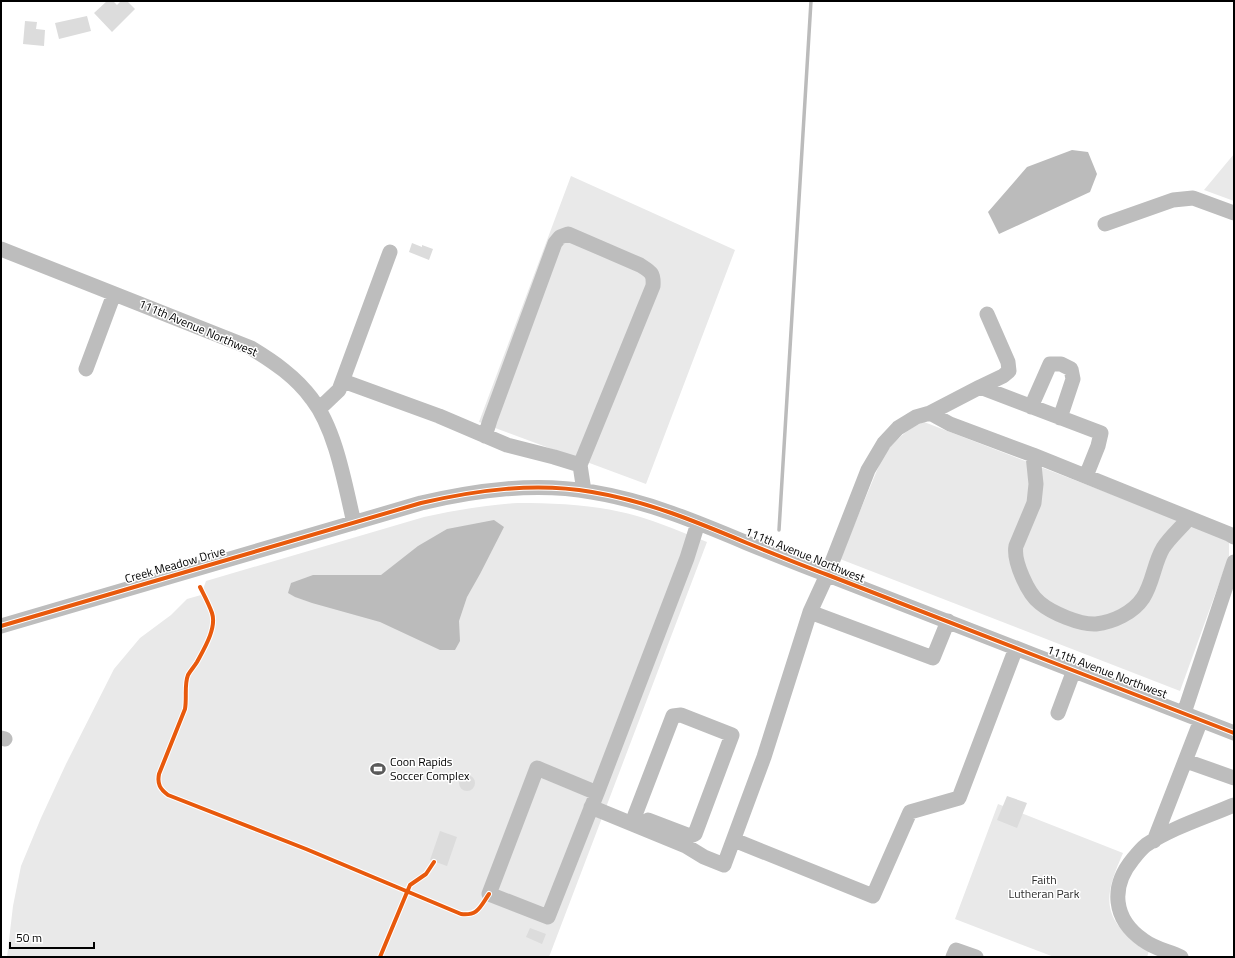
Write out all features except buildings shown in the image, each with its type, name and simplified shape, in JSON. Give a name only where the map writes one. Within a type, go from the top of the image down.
[{"type":"street","points":[[1105,224],[1173,200],[1193,198],[1234,213]]},
{"type":"street","points":[[485,436],[554,243],[560,237],[568,234],[651,272],[654,278],[653,286],[580,465],[584,491]]},
{"type":"street","name":"111th Avenue Northwest","points":[[1,249],[251,348],[276,364],[294,379],[319,409],[337,454],[354,522],[421,502],[457,494],[489,490],[526,488],[560,489],[584,491],[624,499],[660,508],[827,575],[1234,733]]},
{"type":"street","points":[[319,409],[339,390],[390,252]]},
{"type":"street","points":[[86,369],[114,294]]},
{"type":"street","points":[[591,807],[607,815],[686,846],[704,857],[724,865],[764,756],[810,612],[827,575],[868,470],[884,444],[898,428],[916,417],[930,413],[1009,371],[1008,362],[987,314]]},
{"type":"street","points":[[1031,407],[1050,364],[1061,364],[1071,369],[1073,380],[1060,418]]},
{"type":"street","points":[[343,381],[439,416],[507,445],[580,465]]},
{"type":"street","points":[[980,387],[1101,433],[1098,446],[1086,476]]},
{"type":"street","points":[[930,413],[950,424],[1086,476],[1234,537]]},
{"type":"street","points":[[1033,455],[1036,484],[1034,503],[1016,546],[1015,552],[1016,560],[1032,594],[1038,602],[1048,610],[1071,619],[1095,624],[1108,621],[1133,610],[1143,598],[1163,548],[1170,538],[1189,518]]},
{"type":"street","name":"Creek Meadow Drive","points":[[1,626],[354,522]]},
{"type":"street","points":[[597,793],[537,768],[489,894],[548,917],[597,793],[687,558],[698,523]]},
{"type":"street","points":[[1184,713],[1234,562]]},
{"type":"street","points":[[810,612],[933,658],[948,622]]},
{"type":"street","points":[[734,840],[873,896],[910,812],[959,798],[1016,648]]},
{"type":"street","points":[[1058,713],[1074,670]]},
{"type":"street","points":[[607,815],[622,810],[635,815],[690,836],[695,834],[732,735],[680,714],[673,716],[635,815]]},
{"type":"street","points":[[1154,841],[1202,720]]},
{"type":"street","points":[[1186,761],[1234,778]]},
{"type":"street","points":[[1181,957],[1161,950],[1143,940],[1129,929],[1120,914],[1117,894],[1122,877],[1129,864],[1144,846],[1167,834],[1234,805]]},
{"type":"street","points":[[953,957],[956,950],[976,957]]},
{"type":"green space","points":[[1234,154],[1234,201],[1204,190]]},
{"type":"green space","points":[[571,176],[735,250],[646,484],[479,422]]},
{"type":"green space","points":[[924,422],[1217,535],[1229,542],[1229,556],[1180,691],[840,559],[883,456],[901,436],[911,428]]},
{"type":"green space","name":"Coon Rapids Soccer Complex","points":[[518,503],[578,505],[623,512],[655,522],[707,542],[549,957],[7,957],[13,906],[21,866],[41,818],[66,764],[114,669],[140,638],[171,615],[187,599],[201,595],[206,581],[424,517],[471,508]]},
{"type":"green space","name":"Faith Lutheran Park","points":[[998,804],[1123,853],[1111,886],[1109,902],[1111,911],[1119,927],[1133,940],[1149,951],[1147,957],[1054,957],[955,919]]},
{"type":"shaded area","points":[[1072,150],[1088,152],[1097,174],[1090,192],[999,234],[988,212],[1027,167]]},
{"type":"shaded area","points":[[494,520],[504,527],[467,597],[459,621],[460,641],[455,650],[440,650],[380,622],[312,603],[288,593],[291,583],[313,575],[381,575],[418,546],[447,529]]},
{"type":"waterway","points":[[779,530],[811,1]]},
{"type":"cycle path","points":[[1,626],[421,503],[463,494],[506,489],[571,489],[612,496],[671,513],[1234,733]]},
{"type":"cycle path","points":[[200,587],[212,613],[213,625],[206,645],[187,679],[185,709],[159,774],[158,781],[163,791],[168,795],[306,849],[461,914],[471,914],[478,910],[489,894]]},
{"type":"cycle path","points":[[380,957],[410,885],[426,874],[434,862]]},
{"type":"place","name":"Coon Rapids Soccer Complex","points":[[378,769]]}]
